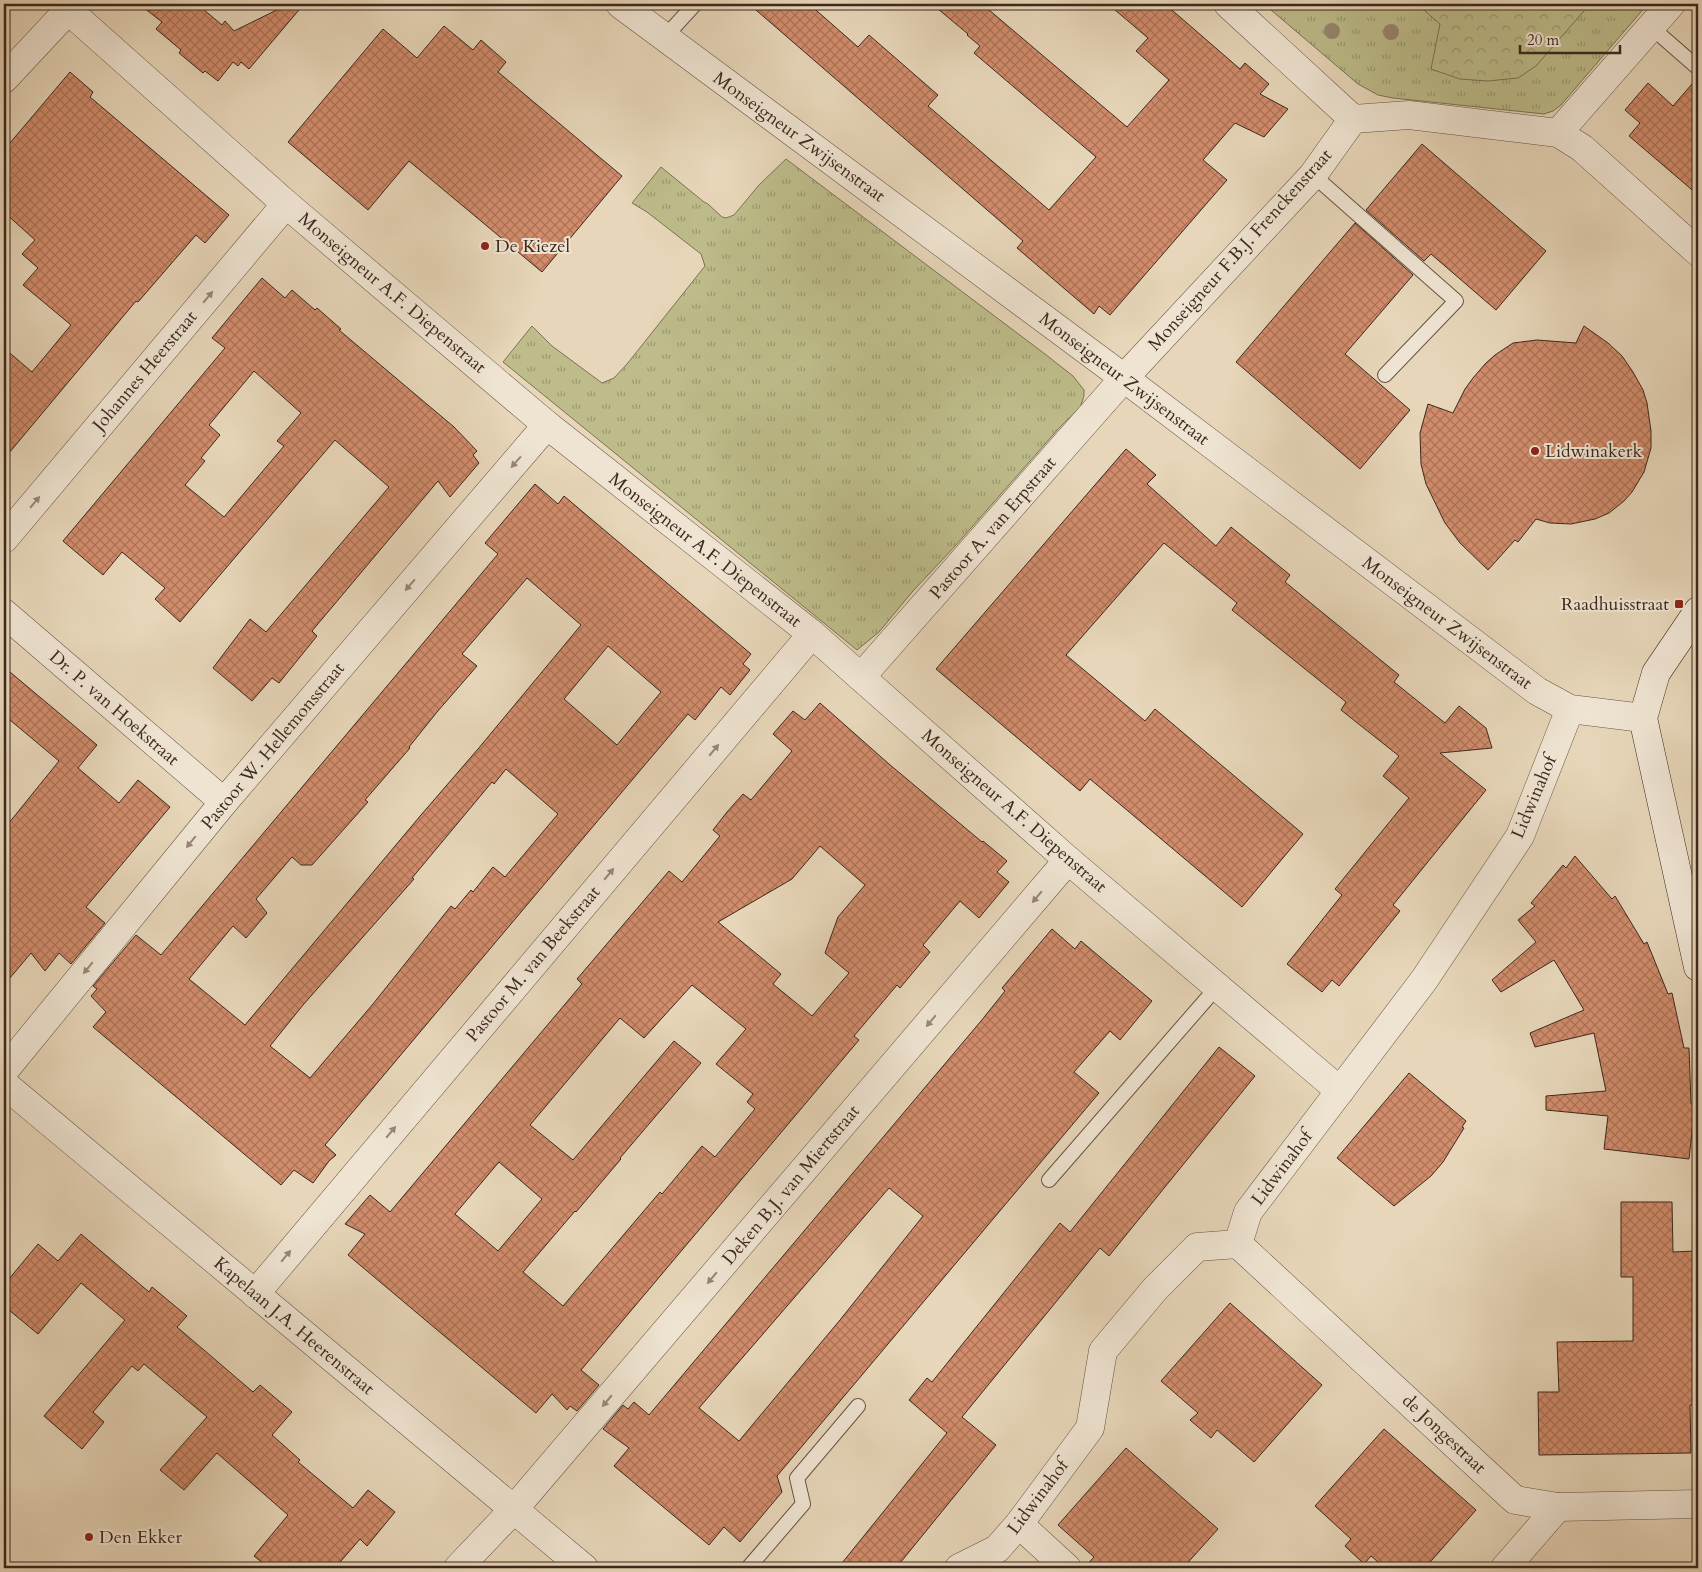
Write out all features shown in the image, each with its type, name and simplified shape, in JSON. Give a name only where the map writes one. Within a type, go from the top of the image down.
[{"type":"street","name":"Monseigneur Zwijsenstraat","points":[[620,4],[1124,378],[1536,691],[1570,709],[1643,718]]},
{"type":"street","points":[[1228,4],[1353,119],[1409,115],[1558,134],[1582,148],[1698,252]]},
{"type":"street","points":[[1558,134],[1671,4]]},
{"type":"street","points":[[4,79],[71,7]]},
{"type":"street","name":"Monseigneur A.F. Diepenstraat","points":[[71,7],[286,204],[547,425],[812,634],[1068,860],[1340,1091]]},
{"type":"street","name":"Monseigneur F.B.J. Frenckenstraat","points":[[1124,378],[1313,175],[1353,119]]},
{"type":"street","name":"Johannes Heerstraat","points":[[4,539],[286,204]]},
{"type":"street","name":"Pastoor A. van Erpstraat","points":[[861,677],[1124,378]]},
{"type":"street","name":"Pastoor W. Hellemonsstraat","points":[[4,1071],[224,802],[547,425]]},
{"type":"street","points":[[1698,611],[1656,673],[1643,718],[1698,967]]},
{"type":"street","name":"Dr. P. van Hoekstraat","points":[[4,613],[224,802]]},
{"type":"street","name":"Pastoor M. van Beekstraat","points":[[255,1294],[812,634]]},
{"type":"street","name":"Lidwinahof","points":[[958,1568],[997,1549],[1019,1524],[1090,1428],[1103,1352],[1155,1289],[1197,1247],[1238,1244],[1248,1212],[1424,980],[1520,836],[1570,709]]},
{"type":"street","name":"Deken B.J. van Miertstraat","points":[[514,1510],[1068,860]]},
{"type":"street","name":"Kapelaan J.A. Heerenstraat","points":[[4,1084],[584,1568]]},
{"type":"street","name":"de Jongestraat","points":[[1238,1244],[1515,1500],[1558,1507],[1698,1504]]},
{"type":"street","points":[[1505,1568],[1558,1507]]},
{"type":"street","points":[[458,1568],[514,1510]]},
{"type":"street","points":[[1019,1524],[1067,1568]]},
{"type":"lane","points":[[664,38],[694,4]]},
{"type":"lane","points":[[1651,27],[1698,68]]},
{"type":"lane","points":[[1313,175],[1456,301],[1385,375]]},
{"type":"lane","points":[[1049,1180],[1217,987]]},
{"type":"lane","points":[[748,1568],[802,1504],[798,1478],[858,1406]]},
{"type":"green space","points":[[1264,4],[1645,4],[1646,6],[1561,105],[1553,111],[1544,114],[1378,95],[1358,84]]},
{"type":"green space","points":[[1417,4],[1590,4],[1536,66],[1518,78],[1488,81],[1460,79],[1431,69],[1440,24]]},
{"type":"green space","points":[[786,159],[1045,354],[1073,376],[1084,390],[1080,408],[1060,427],[913,591],[879,632],[857,650],[503,362],[532,326],[552,346],[602,383],[614,378],[705,266],[701,254],[647,212],[632,203],[661,167],[722,217],[726,218],[734,215],[759,185]]},
{"type":"building","points":[[139,4],[197,4],[222,25],[225,21],[234,31],[289,4],[304,4],[249,69],[241,62],[238,66],[233,62],[218,81],[205,71],[203,73],[179,53],[181,50],[156,29],[162,22]]},
{"type":"building","points":[[749,4],[809,4],[858,47],[869,35],[938,95],[928,106],[1049,210],[1096,157],[974,53],[980,46],[932,4],[982,4],[1127,127],[1169,80],[1136,51],[1148,38],[1108,4],[1165,4],[1240,69],[1245,63],[1269,84],[1260,94],[1288,109],[1264,137],[1235,123],[1203,160],[1227,180],[1110,315],[1099,306],[1094,314],[1017,248],[1023,241]]},
{"type":"building","points":[[444,26],[473,50],[481,40],[506,62],[498,72],[622,176],[542,272],[409,161],[368,210],[288,142],[383,29],[417,58]]},
{"type":"building","points":[[70,72],[93,92],[90,97],[229,215],[205,243],[196,235],[138,302],[136,301],[4,459],[4,348],[32,372],[71,325],[23,285],[38,268],[22,254],[35,240],[4,212],[4,150]]},
{"type":"building","points":[[1698,77],[1698,195],[1629,136],[1640,123],[1625,110],[1648,83],[1673,106]]},
{"type":"building","points":[[1422,144],[1546,251],[1496,310],[1431,254],[1424,261],[1366,210]]},
{"type":"building","points":[[1355,223],[1413,275],[1345,354],[1410,410],[1360,469],[1236,362]]},
{"type":"building","points":[[262,278],[285,298],[292,290],[315,310],[317,308],[341,329],[339,330],[454,427],[477,451],[473,455],[479,463],[450,497],[438,481],[312,631],[317,636],[279,683],[272,678],[252,701],[213,668],[250,619],[266,632],[389,487],[335,440],[180,622],[155,599],[165,588],[122,552],[103,575],[63,541],[225,348],[212,338]],"holes":[[[254,371],[301,413],[277,441],[284,446],[224,517],[185,485],[205,461],[201,458],[220,435],[209,425]]]},
{"type":"building","name":"Lidwinakerk","points":[[1584,326],[1608,343],[1622,356],[1643,390],[1651,431],[1651,448],[1644,472],[1632,492],[1609,513],[1595,519],[1571,524],[1550,523],[1536,519],[1518,542],[1515,540],[1488,570],[1460,543],[1445,523],[1426,484],[1421,464],[1420,433],[1428,404],[1453,413],[1473,378],[1495,355],[1513,343],[1537,340],[1576,343]]},
{"type":"building","points":[[1126,449],[1156,475],[1147,484],[1216,546],[1231,527],[1290,575],[1285,582],[1399,675],[1394,682],[1445,723],[1459,706],[1486,728],[1492,748],[1440,753],[1486,790],[1393,905],[1400,911],[1339,986],[1332,980],[1322,992],[1287,964],[1342,895],[1335,889],[1409,798],[1383,776],[1399,756],[1341,710],[1346,702],[1232,610],[1237,603],[1164,543],[1066,655],[1145,721],[1155,709],[1303,834],[1242,907],[1090,779],[1080,791],[936,669]]},
{"type":"building","points":[[535,484],[558,504],[564,496],[751,654],[743,664],[750,670],[730,695],[721,687],[695,720],[688,714],[325,1145],[336,1155],[329,1161],[313,1183],[294,1170],[281,1185],[93,1027],[106,1012],[91,996],[97,989],[93,986],[136,935],[161,955],[498,554],[485,543]],"holes":[[[527,578],[581,625],[245,1025],[189,979],[233,926],[246,938],[267,913],[256,899],[292,857],[301,865],[312,865],[368,802],[365,800],[477,666],[462,654]],[[608,646],[661,692],[617,745],[564,699]],[[506,769],[558,814],[505,877],[493,867],[473,892],[471,890],[455,909],[451,906],[373,1004],[310,1078],[270,1046],[303,1005],[414,879],[412,878],[492,782],[494,784]]]},
{"type":"building","points":[[4,667],[97,745],[78,768],[119,803],[138,780],[170,807],[86,907],[105,923],[71,964],[59,953],[45,971],[31,953],[4,985],[4,829],[59,761],[4,715]]},
{"type":"building","points":[[820,703],[889,764],[1007,861],[997,872],[1009,882],[979,918],[960,901],[923,945],[930,952],[900,988],[897,985],[854,1036],[859,1040],[581,1370],[599,1385],[577,1411],[570,1406],[567,1410],[552,1394],[536,1413],[348,1255],[365,1234],[345,1224],[370,1195],[390,1212],[582,984],[577,979],[669,871],[682,882],[720,836],[713,830],[727,812],[743,794],[751,800],[792,751],[773,734],[793,711],[805,720]],"holes":[[[820,846],[865,885],[838,917],[825,953],[849,973],[812,1016],[773,984],[781,974],[718,922],[792,879]],[[692,985],[746,1029],[716,1064],[753,1094],[747,1102],[755,1109],[715,1157],[702,1146],[662,1194],[660,1192],[563,1306],[523,1272],[701,1063],[674,1041],[573,1160],[530,1125],[620,1018],[644,1038]],[[499,1162],[542,1199],[498,1251],[455,1214]]]},
{"type":"building","points":[[1575,856],[1612,899],[1615,896],[1644,944],[1647,942],[1668,994],[1672,993],[1684,1048],[1689,1048],[1691,1104],[1695,1104],[1689,1159],[1604,1149],[1608,1116],[1546,1110],[1546,1096],[1606,1091],[1594,1033],[1535,1047],[1530,1033],[1584,1010],[1554,960],[1501,992],[1492,980],[1536,942],[1518,920],[1535,906],[1531,903],[1563,865],[1566,868]]},
{"type":"building","points":[[1052,929],[1075,949],[1081,941],[1152,1001],[1120,1040],[1110,1031],[1074,1072],[1099,1093],[777,1476],[782,1492],[740,1542],[724,1527],[709,1545],[614,1466],[629,1448],[603,1429],[623,1405],[628,1409],[634,1402],[649,1415],[981,1021],[1005,991],[1002,988]],"holes":[[[889,1188],[923,1216],[840,1320],[739,1441],[699,1408]]]},
{"type":"building","points":[[1219,1047],[1255,1076],[1109,1256],[1100,1248],[962,1417],[996,1445],[896,1568],[838,1568],[947,1433],[909,1400],[927,1378],[932,1382],[1060,1223],[1070,1232]]},
{"type":"building","points":[[1409,1073],[1466,1121],[1462,1127],[1464,1128],[1443,1162],[1431,1176],[1394,1206],[1337,1158]]},
{"type":"building","points":[[1621,1202],[1672,1202],[1673,1252],[1695,1251],[1697,1405],[1690,1405],[1691,1453],[1539,1455],[1538,1392],[1559,1392],[1557,1342],[1633,1341],[1633,1277],[1621,1277]]},
{"type":"building","points":[[81,1234],[149,1292],[152,1287],[187,1316],[177,1327],[253,1392],[260,1385],[292,1412],[272,1435],[300,1460],[298,1462],[353,1508],[368,1490],[395,1512],[367,1546],[360,1539],[335,1568],[269,1568],[254,1556],[288,1515],[217,1453],[184,1490],[160,1470],[207,1417],[144,1364],[138,1371],[132,1366],[93,1412],[104,1422],[82,1449],[44,1416],[125,1320],[81,1283],[38,1334],[4,1306],[4,1285],[38,1244],[58,1261]]},
{"type":"building","points":[[1230,1303],[1322,1385],[1254,1462],[1217,1430],[1211,1438],[1190,1420],[1198,1413],[1161,1381]]},
{"type":"building","points":[[1384,1429],[1476,1510],[1425,1568],[1385,1568],[1371,1556],[1364,1564],[1345,1546],[1351,1539],[1315,1506]]},
{"type":"building","points":[[1126,1448],[1218,1529],[1183,1568],[1084,1568],[1094,1557],[1058,1525]]},
{"type":"place","name":"De Kiezel","points":[[485,246]]},
{"type":"place","name":"Lidwinakerk","points":[[1535,451]]},
{"type":"place","name":"Raadhuisstraat","points":[[1679,604]]},
{"type":"place","name":"Den Ekker","points":[[89,1537]]}]
